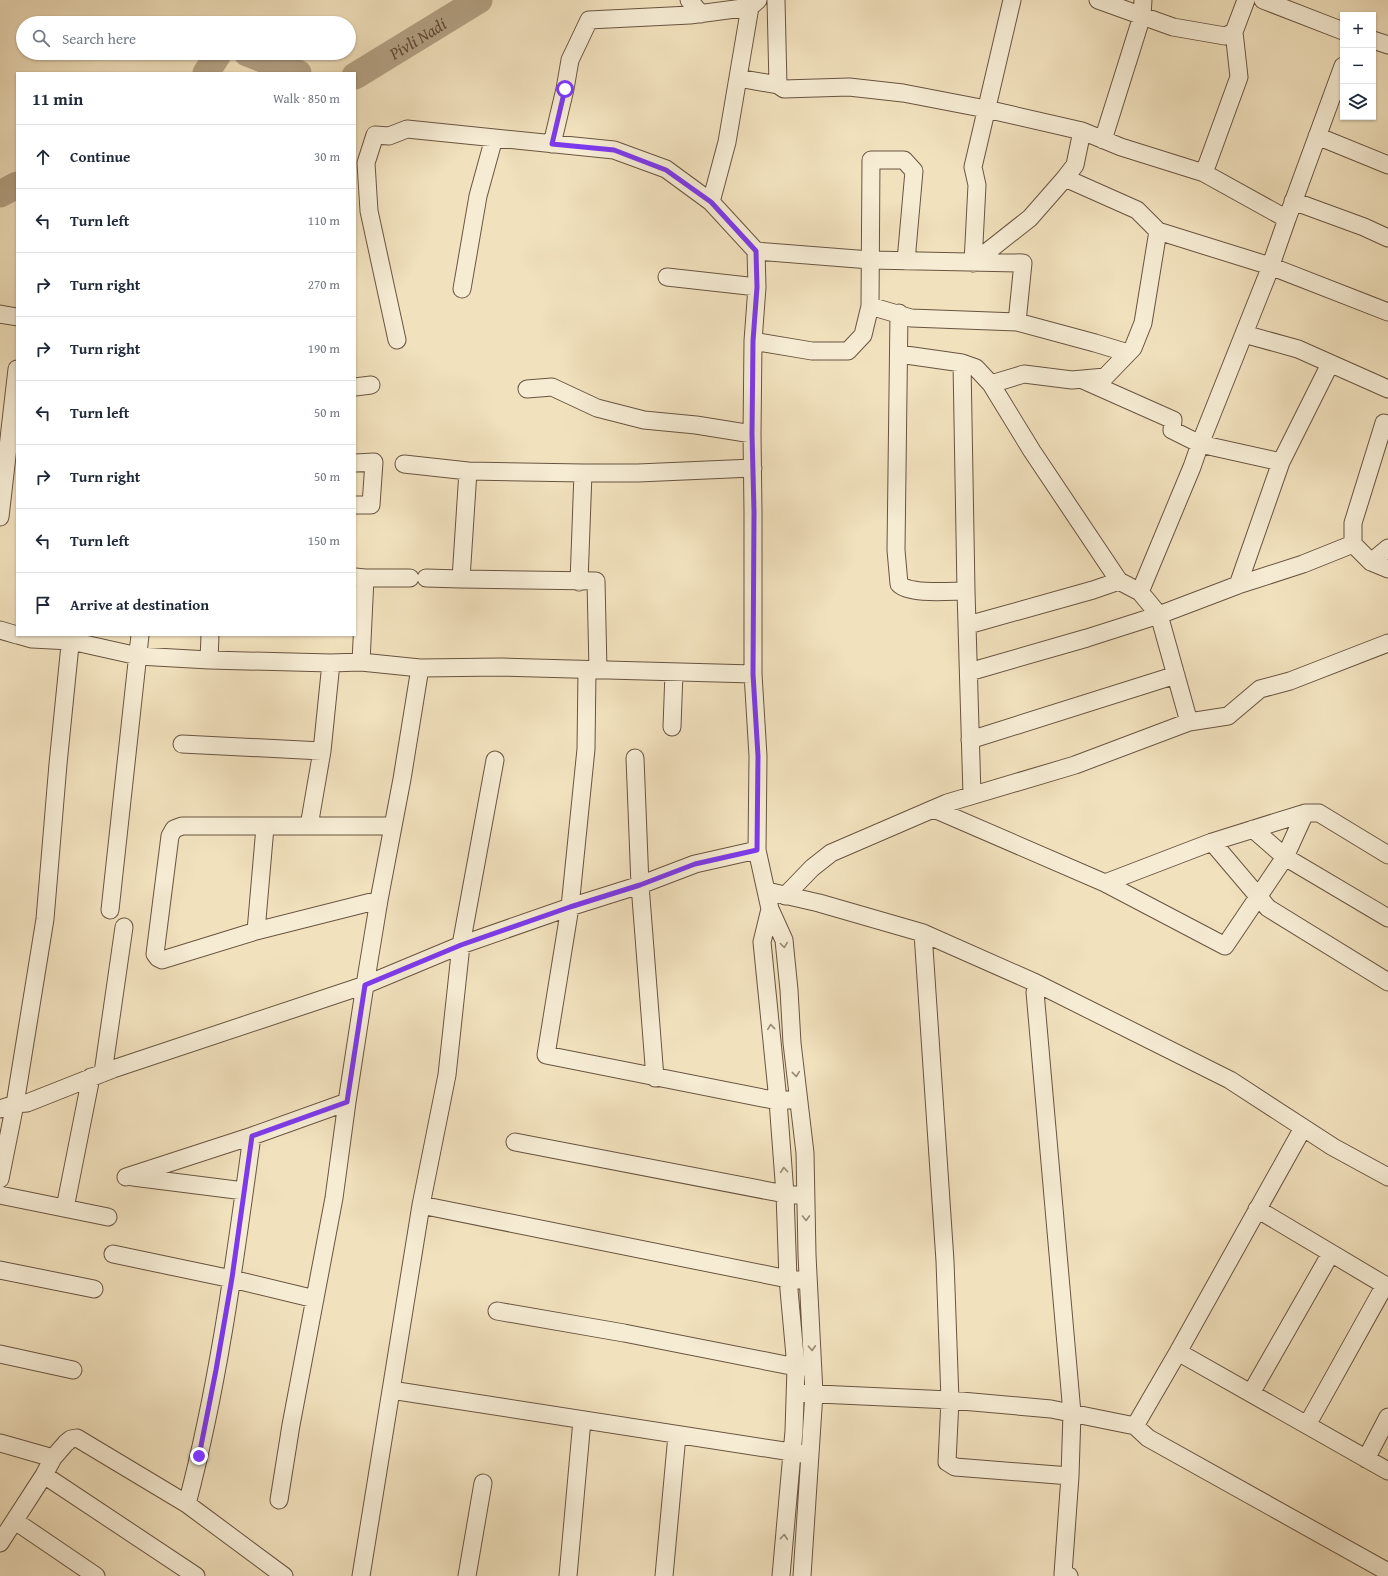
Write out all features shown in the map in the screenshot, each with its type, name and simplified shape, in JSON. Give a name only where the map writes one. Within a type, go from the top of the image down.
[{"type":"street","points":[[689,0],[701,14]]},
{"type":"street","points":[[776,0],[778,85]]},
{"type":"street","points":[[973,263],[977,185],[973,167],[1012,0]]},
{"type":"street","points":[[1098,0],[1143,8],[1173,27],[1225,36],[1234,32]]},
{"type":"street","points":[[1204,173],[1238,77],[1234,32],[1246,0]]},
{"type":"street","points":[[1262,0],[1340,30]]},
{"type":"street","points":[[552,144],[570,60],[589,20],[701,14],[754,3],[738,78],[727,142],[711,202]]},
{"type":"street","points":[[1103,140],[1143,8]]},
{"type":"street","points":[[1376,41],[1388,44]]},
{"type":"street","points":[[1140,592],[1192,468],[1200,444],[1244,334],[1340,74]]},
{"type":"street","points":[[738,78],[778,85],[784,89],[849,87],[903,93],[986,109],[1082,131],[1103,140],[1204,173],[1287,218]]},
{"type":"street","points":[[397,340],[369,211],[366,163],[375,134],[389,136],[407,129],[614,150],[666,170],[711,202],[756,251],[757,287],[753,341],[752,434],[753,674],[758,756],[757,850],[770,909],[784,940],[804,1153],[814,1393],[802,1576]]},
{"type":"street","points":[[973,263],[1030,218],[1065,178],[1075,165],[1082,131]]},
{"type":"street","points":[[1317,136],[1388,165]]},
{"type":"street","points":[[462,289],[478,196],[494,138]]},
{"type":"street","points":[[753,341],[812,351],[848,351],[863,334],[870,306],[871,160],[904,160],[914,172],[906,261]]},
{"type":"street","points":[[1065,178],[1137,210],[1158,231],[1270,266],[1388,312]]},
{"type":"street","points":[[1293,201],[1364,227],[1388,238]]},
{"type":"street","points":[[991,384],[1024,374],[1072,380],[1105,377],[1133,348],[1143,323],[1158,231]]},
{"type":"street","points":[[756,251],[870,260],[1023,263],[1018,322]]},
{"type":"street","points":[[667,277],[757,287]]},
{"type":"street","points":[[870,306],[899,313],[911,318],[1018,322],[1095,343],[1128,354]]},
{"type":"street","points":[[899,313],[896,550],[899,584],[903,588],[913,590],[966,591]]},
{"type":"street","points":[[0,314],[16,317]]},
{"type":"street","points":[[1244,334],[1298,349],[1388,389]]},
{"type":"street","points":[[898,354],[962,363],[976,368],[991,384],[1032,450],[1119,581],[1140,592],[1159,615],[1189,722]]},
{"type":"street","points":[[962,363],[966,591],[972,795]]},
{"type":"street","points":[[1238,586],[1281,462],[1330,364]]},
{"type":"street","points":[[0,518],[16,378]]},
{"type":"street","points":[[1081,379],[1173,420],[1172,430],[1200,444],[1281,462]]},
{"type":"street","points":[[527,389],[552,387],[597,408],[644,420],[696,425],[752,434]]},
{"type":"street","points":[[1384,423],[1353,523],[1353,544],[1371,562],[1388,569]]},
{"type":"street","points":[[356,463],[374,462],[371,505],[356,505]]},
{"type":"street","points":[[404,464],[468,471],[583,473],[638,473],[753,468]]},
{"type":"street","points":[[461,579],[468,471]]},
{"type":"street","points":[[579,582],[583,473]]},
{"type":"street","points":[[968,672],[1087,638],[1159,615],[1303,564],[1353,544]]},
{"type":"street","points":[[1371,562],[1388,548]]},
{"type":"street","points":[[361,662],[360,578],[579,582],[596,581],[593,670],[570,907],[546,1055],[655,1078],[778,1101],[798,1098]]},
{"type":"street","points":[[968,625],[1094,590],[1119,581]]},
{"type":"street","points":[[0,630],[16,635]]},
{"type":"street","points":[[21,636],[32,639],[71,638],[138,656],[209,660],[331,663],[361,662],[420,668],[502,667],[753,674]]},
{"type":"street","points":[[110,910],[140,636]]},
{"type":"street","points":[[209,660],[210,636]]},
{"type":"street","points":[[0,1179],[8,1106],[45,919],[58,764],[71,638]]},
{"type":"street","points":[[785,896],[812,868],[831,853],[947,803],[1075,764],[1189,722],[1228,716],[1260,689],[1290,681],[1388,642]]},
{"type":"street","points":[[309,826],[322,751],[331,663]]},
{"type":"street","points":[[279,1500],[291,1425],[334,1198],[365,985],[420,668]]},
{"type":"street","points":[[672,727],[674,672]]},
{"type":"street","points":[[970,740],[1176,675]]},
{"type":"street","points":[[182,744],[322,751]]},
{"type":"street","points":[[634,758],[640,885],[655,1078]]},
{"type":"street","points":[[361,1576],[421,1205],[446,1075],[461,945],[496,760]]},
{"type":"street","points":[[934,809],[1105,883],[1225,946],[1285,857],[1305,813]]},
{"type":"street","points":[[1105,883],[1212,842],[1305,813],[1319,812],[1388,855]]},
{"type":"street","points":[[379,900],[256,930],[162,960],[155,954],[170,836],[174,829],[182,826],[393,826]]},
{"type":"street","points":[[256,930],[266,827]]},
{"type":"street","points":[[1253,829],[1285,857],[1388,918]]},
{"type":"street","points":[[1212,842],[1268,908],[1388,982]]},
{"type":"street","points":[[8,1106],[27,1103],[97,1075],[365,985],[461,945],[570,907],[640,885],[695,864],[757,850]]},
{"type":"street","points":[[767,891],[826,905],[923,933],[1036,984],[1230,1080],[1332,1148],[1388,1177]]},
{"type":"street","points":[[770,909],[762,942],[778,1101],[785,1194],[788,1280],[796,1367],[796,1393],[792,1452],[781,1576]]},
{"type":"street","points":[[65,1208],[97,1075],[124,927]]},
{"type":"street","points":[[923,933],[945,1261],[950,1400],[948,1462],[955,1467],[1070,1476]]},
{"type":"street","points":[[1035,992],[1072,1414],[1065,1575]]},
{"type":"street","points":[[244,1191],[126,1176],[252,1136],[347,1102]]},
{"type":"street","points":[[1135,1426],[1303,1128]]},
{"type":"street","points":[[187,1504],[199,1456],[216,1370],[232,1278],[252,1136]]},
{"type":"street","points":[[515,1142],[785,1194],[806,1195]]},
{"type":"street","points":[[0,1195],[108,1217]]},
{"type":"street","points":[[421,1205],[788,1280],[809,1280]]},
{"type":"street","points":[[1258,1209],[1386,1286],[1307,1425]]},
{"type":"street","points":[[1250,1393],[1331,1253]]},
{"type":"street","points":[[114,1254],[232,1278],[315,1299]]},
{"type":"street","points":[[0,1270],[94,1289]]},
{"type":"street","points":[[497,1311],[624,1333],[796,1367],[814,1367]]},
{"type":"street","points":[[1178,1352],[1388,1471]]},
{"type":"street","points":[[0,1354],[73,1370]]},
{"type":"street","points":[[391,1390],[810,1455]]},
{"type":"street","points":[[796,1393],[950,1400],[1051,1409],[1135,1426],[1148,1438],[1388,1572]]},
{"type":"street","points":[[1366,1459],[1388,1417]]},
{"type":"street","points":[[568,1576],[582,1420]]},
{"type":"street","points":[[664,1576],[677,1435]]},
{"type":"street","points":[[0,1543],[53,1458],[66,1443],[71,1439],[77,1438],[187,1504],[284,1576]]},
{"type":"street","points":[[0,1443],[53,1458]]},
{"type":"street","points":[[44,1474],[196,1576]]},
{"type":"street","points":[[467,1576],[483,1483]]},
{"type":"street","points":[[15,1521],[96,1576]]},
{"type":"waterway","name":"Pivli Nadi","points":[[356,75],[479,0]]},
{"type":"waterway","name":"Pivli Nadi","points":[[207,72],[214,60]]},
{"type":"waterway","name":"Pivli Nadi","points":[[265,60],[295,72]]},
{"type":"waterway","name":"Pivli Nadi","points":[[0,194],[16,186]]},
{"type":"route","points":[[199,1456],[232,1278],[252,1136],[347,1102],[365,985],[461,945],[570,907],[640,885],[695,864],[757,850],[758,756],[753,674],[754,512],[752,434],[753,341],[757,287],[756,251],[711,202],[666,170],[614,150],[552,144],[565,89]]}]
